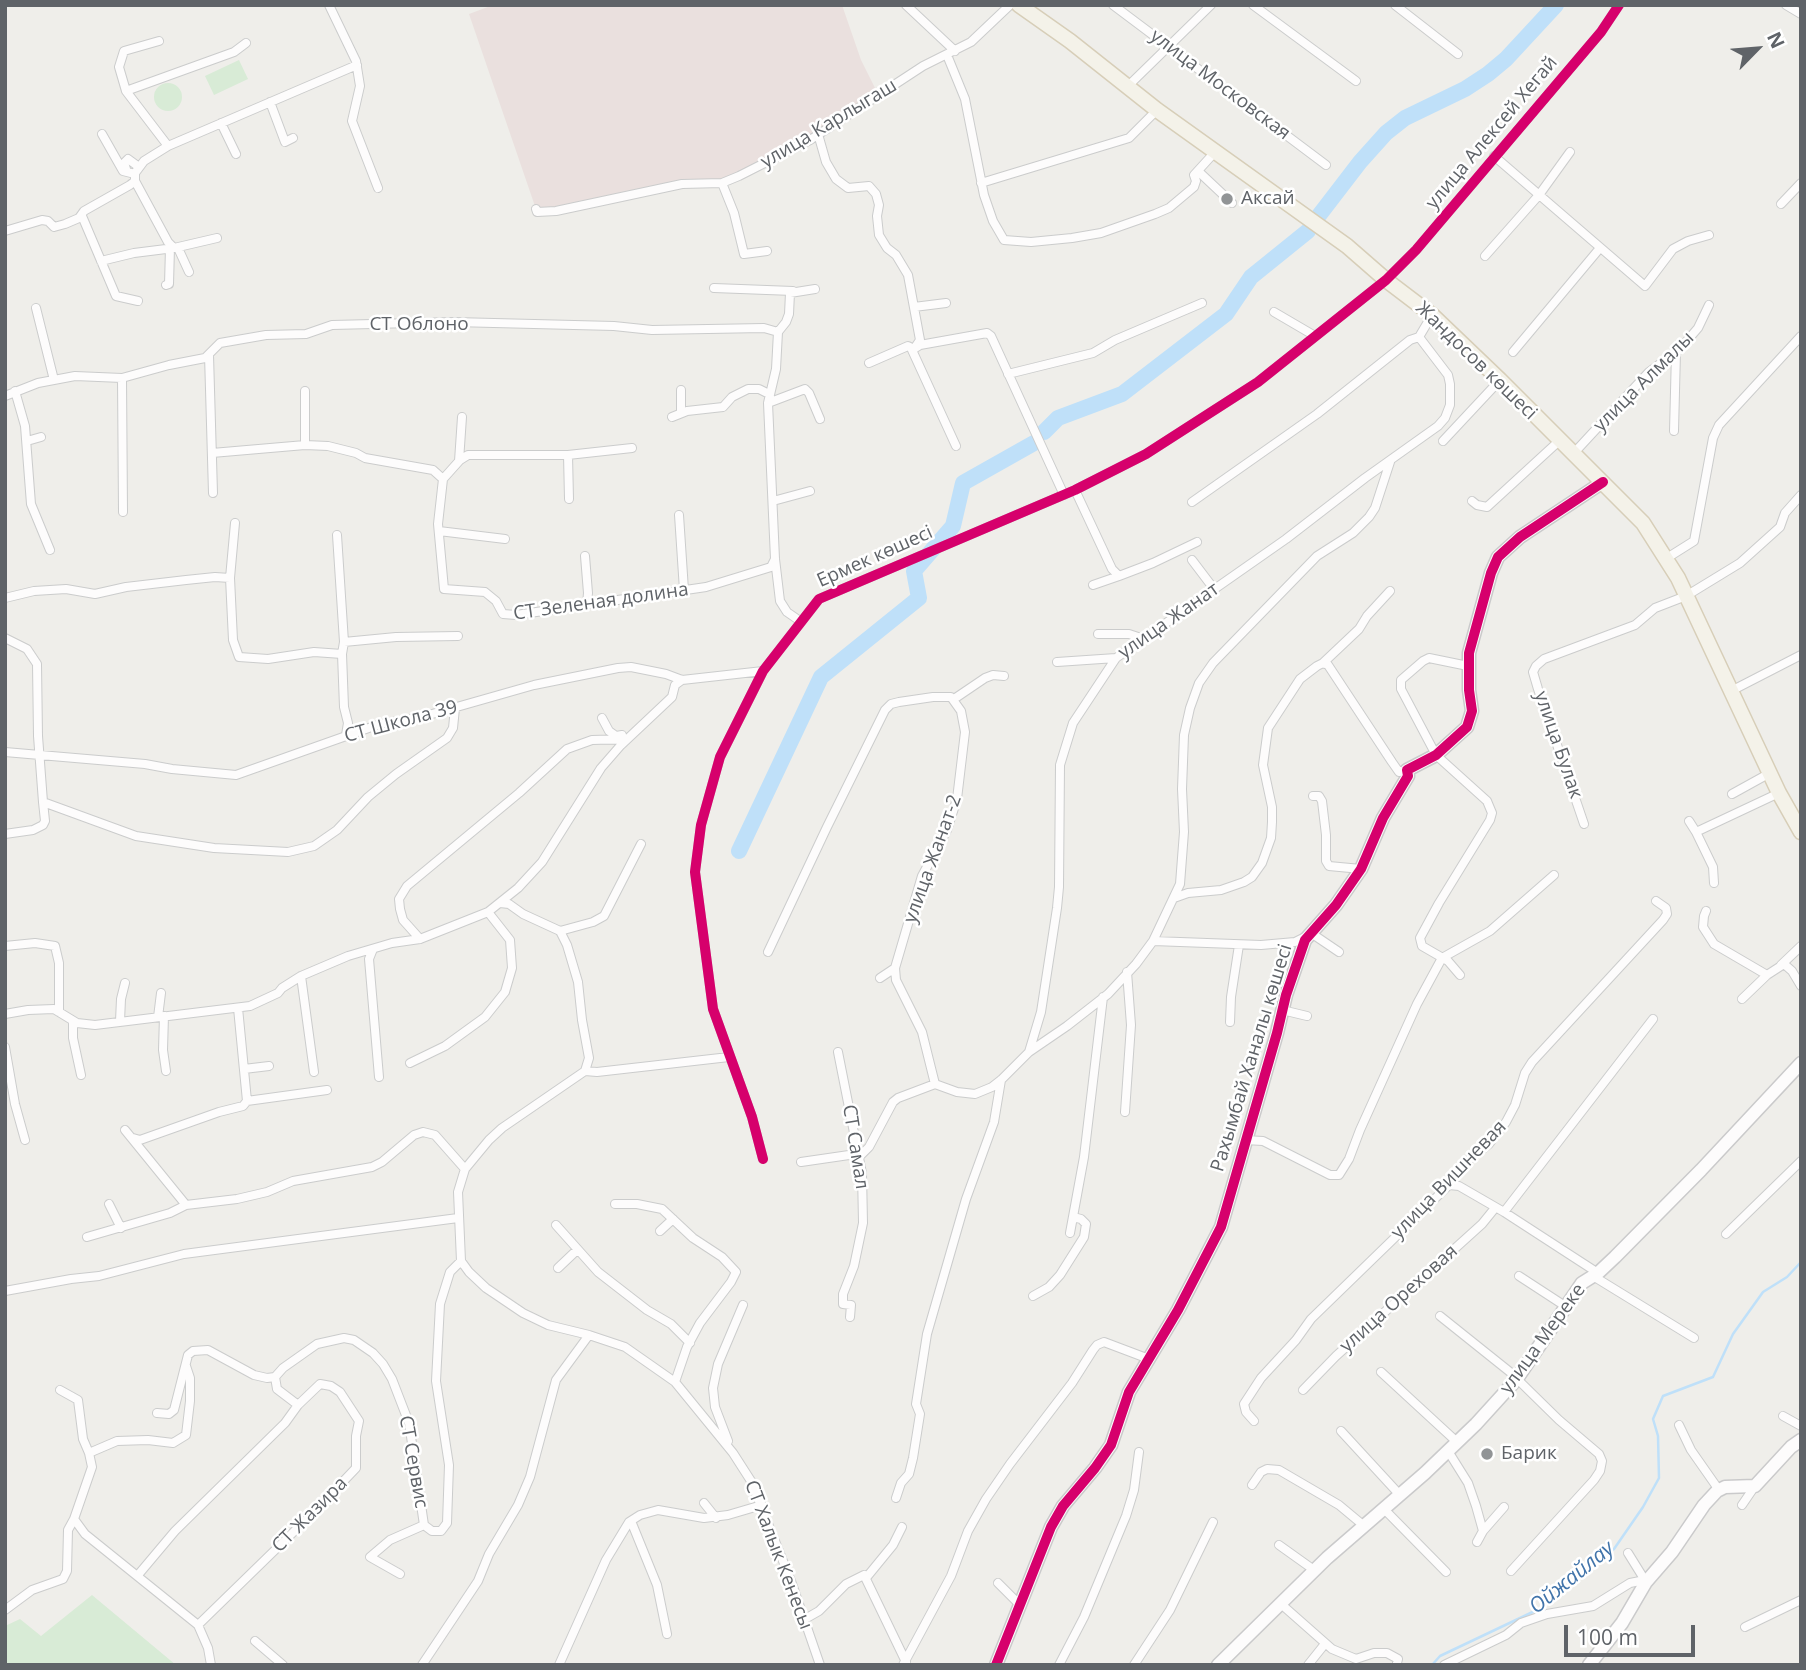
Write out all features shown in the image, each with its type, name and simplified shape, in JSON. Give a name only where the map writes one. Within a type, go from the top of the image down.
[{"type":"main road","name":"Жандосов көшесі","points":[[1019,5],[1157,110],[1347,246],[1432,315],[1643,523],[1667,558],[1779,793],[1801,832]]},
{"type":"street","points":[[329,5],[357,65],[360,86],[352,121],[378,188]]},
{"type":"street","points":[[906,5],[951,53],[965,99],[981,183],[993,222],[1004,240],[1031,242],[1101,233],[1156,214],[1169,208],[1194,187],[1194,175],[1215,152]]},
{"type":"street","name":"улица Карлыгаш","points":[[536,209],[537,212],[556,211],[682,184],[722,183],[771,162],[882,92],[971,42],[1010,5]]},
{"type":"street","name":"улица Московская","points":[[1112,5],[1326,165]]},
{"type":"street","points":[[1127,87],[1211,5]]},
{"type":"street","points":[[1253,5],[1356,81]]},
{"type":"street","points":[[1395,5],[1458,54]]},
{"type":"street","name":"улица Алексей Хегай","points":[[1386,280],[1416,250],[1601,32],[1619,5]]},
{"type":"street","points":[[1786,5],[1801,14]]},
{"type":"street","points":[[159,41],[124,51],[119,68],[126,91],[168,146]]},
{"type":"street","points":[[126,91],[234,52],[246,43]]},
{"type":"street","points":[[5,231],[42,220],[48,221],[54,227],[82,216],[84,211],[168,146],[357,65]]},
{"type":"street","points":[[270,102],[289,140],[286,153]]},
{"type":"street","points":[[981,183],[1129,138],[1157,110]]},
{"type":"street","points":[[221,123],[236,154]]},
{"type":"street","points":[[102,134],[123,171],[135,173]]},
{"type":"street","points":[[818,134],[826,162],[836,179],[848,188],[869,186],[876,194],[879,205],[879,235],[908,275],[920,340],[912,350],[956,446]]},
{"type":"street","points":[[112,152],[128,159],[168,242],[189,272]]},
{"type":"street","points":[[1485,256],[1539,195],[1570,152]]},
{"type":"street","points":[[1494,156],[1644,286],[1673,249],[1709,235]]},
{"type":"street","points":[[1198,171],[1232,204]]},
{"type":"street","points":[[722,183],[734,213],[744,254],[767,251]]},
{"type":"street","points":[[1780,204],[1801,183]]},
{"type":"street","points":[[82,216],[116,296],[138,301]]},
{"type":"street","points":[[101,261],[217,238]]},
{"type":"street","points":[[166,285],[169,284],[174,248]]},
{"type":"street","points":[[1513,352],[1600,248]]},
{"type":"street","name":"Ермек көшесі","points":[[763,1159],[752,1117],[713,1009],[695,872],[701,825],[720,757],[762,671],[819,599],[1064,495],[1146,454],[1258,382],[1386,280]]},
{"type":"street","points":[[714,288],[789,293],[815,289]]},
{"type":"street","points":[[789,293],[786,321],[778,332],[776,369],[768,404],[775,559],[780,601],[787,612],[800,621]]},
{"type":"street","points":[[914,307],[946,303]]},
{"type":"street","points":[[1008,374],[1093,353],[1115,340],[1202,303]]},
{"type":"street","name":"улица Алмалы","points":[[1572,454],[1649,372],[1675,352],[1698,328],[1709,305]]},
{"type":"street","points":[[36,308],[54,380]]},
{"type":"street","points":[[1274,312],[1315,336]]},
{"type":"street","points":[[1192,502],[1288,436],[1410,340],[1419,337],[1432,315]]},
{"type":"street","name":"СТ Облоно","points":[[5,396],[75,376],[122,379],[205,358],[220,343],[266,335],[306,334],[341,325],[454,323],[614,326],[659,330],[764,328],[778,332]]},
{"type":"street","points":[[869,362],[908,346],[914,349],[987,333],[991,336],[1064,495]]},
{"type":"street","points":[[1667,558],[1694,541],[1713,438],[1719,425],[1801,336]]},
{"type":"street","name":"улица Жанат","points":[[1029,1052],[1041,1012],[1058,898],[1060,765],[1073,723],[1116,658],[1286,539],[1364,478],[1438,426],[1445,418],[1450,405],[1448,375],[1419,337]]},
{"type":"street","points":[[1674,431],[1675,352]]},
{"type":"street","points":[[209,355],[212,493]]},
{"type":"street","points":[[122,379],[123,512]]},
{"type":"street","points":[[1443,441],[1500,380]]},
{"type":"street","points":[[672,417],[681,413],[723,407],[733,397],[748,389],[759,389],[769,394]]},
{"type":"street","points":[[768,404],[804,389],[809,393],[820,419]]},
{"type":"street","points":[[681,390],[681,413]]},
{"type":"street","points":[[15,391],[25,426],[31,504],[50,550]]},
{"type":"street","points":[[305,391],[305,445]]},
{"type":"street","points":[[459,461],[462,417]]},
{"type":"street","points":[[27,441],[41,436]]},
{"type":"street","points":[[1472,500],[1476,505],[1486,507],[1559,441]]},
{"type":"street","points":[[212,453],[305,445],[328,446],[365,458],[433,470],[443,479],[468,455],[569,455],[632,448]]},
{"type":"street","points":[[569,455],[569,499]]},
{"type":"street","points":[[801,1162],[849,1155],[860,1156],[869,1147],[893,1102],[898,1098],[935,1084],[957,1092],[975,1094],[992,1087],[1029,1052],[1103,997],[1136,964],[1153,941],[1181,884],[1184,735],[1199,683],[1213,663],[1317,556],[1353,533],[1369,517],[1375,508],[1390,462]]},
{"type":"street","name":"СТ Зеленая долина","points":[[443,479],[439,531],[444,589],[485,592],[496,601],[503,614],[706,587],[771,567],[775,559]]},
{"type":"street","points":[[1327,662],[1399,772],[1436,755],[1461,734],[1471,719],[1469,653],[1498,557],[1520,537],[1603,482]]},
{"type":"street","points":[[1075,490],[1112,569],[1119,576]]},
{"type":"street","points":[[773,500],[810,491]]},
{"type":"street","points":[[1686,596],[1740,563],[1780,527],[1785,513],[1801,495]]},
{"type":"street","points":[[679,515],[684,590]]},
{"type":"street","points":[[235,523],[230,578],[233,640],[239,657],[268,659],[314,652],[342,654]]},
{"type":"street","points":[[439,531],[505,539]]},
{"type":"street","points":[[337,535],[344,642],[344,708],[348,723],[346,735]]},
{"type":"street","points":[[1093,585],[1153,563],[1197,542]]},
{"type":"street","points":[[585,556],[587,604]]},
{"type":"street","points":[[1192,559],[1213,589]]},
{"type":"street","points":[[5,598],[34,591],[66,589],[95,594],[186,580],[230,578]]},
{"type":"street","points":[[1174,898],[1188,893],[1221,890],[1244,882],[1252,877],[1262,863],[1271,838],[1272,822],[1272,807],[1262,765],[1268,728],[1300,679],[1327,662],[1390,592]]},
{"type":"street","name":"улица Булак","points":[[1584,824],[1534,672],[1539,662],[1544,659],[1635,625],[1655,608],[1686,596]]},
{"type":"street","points":[[1098,634],[1129,634],[1144,639]]},
{"type":"street","points":[[344,642],[458,636]]},
{"type":"street","points":[[5,638],[27,649],[37,664],[45,814],[43,825],[33,830],[5,834]]},
{"type":"street","points":[[1441,653],[1452,662]]},
{"type":"street","points":[[1731,691],[1801,656]]},
{"type":"street","points":[[1057,662],[1116,658]]},
{"type":"street","points":[[1460,975],[1448,961],[1422,946],[1420,938],[1492,813],[1487,801],[1436,755],[1401,689],[1401,680],[1429,658],[1468,666]]},
{"type":"street","name":"СТ Школа 39","points":[[5,752],[236,775],[380,724],[418,718],[534,685],[618,668],[631,667],[682,680],[762,671]]},
{"type":"street","points":[[768,952],[885,710],[891,704],[907,700],[933,696],[954,699],[985,678],[1004,676]]},
{"type":"street","points":[[5,1014],[54,1009],[73,1021],[95,1025],[257,1004],[278,993],[301,975],[348,956],[392,943],[420,939],[488,912],[500,904],[542,862],[601,768],[672,697],[676,685],[682,680]]},
{"type":"street","name":"улица Жанат-2","points":[[894,968],[922,876],[947,830],[957,799],[965,732],[961,711],[954,699]]},
{"type":"street","points":[[43,802],[136,836],[214,848],[288,852],[306,849],[327,839],[368,797],[419,756],[447,738],[453,728],[455,708]]},
{"type":"street","points":[[602,718],[609,731],[616,736],[631,736]]},
{"type":"street","points":[[420,939],[403,920],[400,909],[399,900],[407,886],[519,793],[567,749],[592,740],[631,736]]},
{"type":"street","name":"Рахымбай Ханалы көшесі","points":[[996,1665],[1051,1527],[1063,1506],[1111,1445],[1129,1392],[1178,1310],[1221,1227],[1292,977],[1310,934],[1336,905],[1361,869],[1383,818],[1408,776],[1407,770]]},
{"type":"street","points":[[1732,794],[1770,773]]},
{"type":"street","points":[[1696,831],[1779,793]]},
{"type":"street","points":[[1313,796],[1319,796],[1322,801],[1326,861],[1329,866],[1361,869]]},
{"type":"street","points":[[1689,821],[1713,867],[1714,883]]},
{"type":"street","points":[[500,904],[509,904],[523,914],[560,930],[593,922],[604,916],[641,844]]},
{"type":"street","points":[[1245,1140],[1263,1141],[1330,1175],[1343,1172],[1417,1004],[1442,958],[1490,931],[1554,875]]},
{"type":"street","name":"улица Вишневая","points":[[1254,1421],[1245,1412],[1244,1405],[1261,1378],[1296,1340],[1311,1319],[1449,1185],[1466,1162],[1489,1144],[1515,1105],[1525,1073],[1532,1062],[1663,920],[1667,914],[1666,908],[1656,901]]},
{"type":"street","points":[[410,1063],[445,1046],[485,1017],[505,992],[512,968],[510,940],[488,912]]},
{"type":"street","points":[[1706,912],[1703,928],[1714,944],[1767,975]]},
{"type":"street","points":[[461,1261],[458,1192],[466,1170],[502,1128],[585,1071],[589,1058],[578,982],[568,945],[560,930]]},
{"type":"street","points":[[1153,941],[1239,945],[1295,942],[1310,934],[1339,952]]},
{"type":"street","points":[[5,946],[35,943],[55,946],[59,963],[59,1012]]},
{"type":"street","points":[[1230,1021],[1239,945]]},
{"type":"street","points":[[1742,999],[1767,975],[1786,963],[1801,946]]},
{"type":"street","points":[[373,948],[369,959],[379,1077]]},
{"type":"street","points":[[1786,963],[1801,986]]},
{"type":"street","points":[[880,978],[894,968],[896,980],[922,1032],[935,1084]]},
{"type":"street","points":[[1125,1112],[1130,1025],[1127,971]]},
{"type":"street","points":[[301,975],[314,1072]]},
{"type":"street","points":[[120,1021],[125,983]]},
{"type":"street","points":[[161,993],[166,1071]]},
{"type":"street","points":[[1070,1233],[1091,1107],[1103,997]]},
{"type":"street","points":[[238,1008],[247,1101]]},
{"type":"street","points":[[1282,1010],[1307,1016]]},
{"type":"street","points":[[1504,1212],[1653,1019]]},
{"type":"street","points":[[73,1021],[73,1038],[81,1075]]},
{"type":"street","points":[[5,1048],[15,1104],[25,1140]]},
{"type":"street","name":"СТ Самал","points":[[838,1052],[860,1156],[863,1223],[854,1266],[843,1294],[843,1304],[850,1305],[850,1317]]},
{"type":"street","points":[[585,1071],[597,1072],[729,1057]]},
{"type":"street","name":"улица Мереке","points":[[1218,1665],[1314,1570],[1452,1447],[1516,1380],[1582,1283],[1596,1275],[1701,1170],[1801,1063]]},
{"type":"street","points":[[244,1069],[269,1066]]},
{"type":"street","points":[[896,1498],[901,1483],[909,1474],[913,1458],[920,1414],[916,1404],[927,1334],[966,1199],[994,1122],[1001,1080]]},
{"type":"street","points":[[133,1138],[140,1140],[243,1106],[247,1101],[327,1090]]},
{"type":"street","points":[[125,1130],[186,1205]]},
{"type":"street","points":[[87,1237],[170,1213],[186,1205],[237,1199],[267,1192],[293,1181],[372,1167],[382,1163],[414,1135],[423,1132],[435,1135],[466,1170]]},
{"type":"street","points":[[1726,1234],[1801,1161]]},
{"type":"street","points":[[1449,1185],[1459,1186],[1504,1212],[1694,1338]]},
{"type":"street","points":[[109,1204],[121,1228]]},
{"type":"street","points":[[615,1204],[637,1204],[662,1209],[693,1238],[723,1257],[736,1272],[732,1282],[700,1323],[678,1371],[676,1382]]},
{"type":"street","name":"улица Ореховая","points":[[1303,1390],[1336,1356],[1482,1224],[1495,1208]]},
{"type":"street","points":[[1033,1296],[1060,1275],[1084,1237],[1086,1224],[1073,1217]]},
{"type":"street","points":[[5,1291],[99,1276],[184,1254],[458,1218]]},
{"type":"street","points":[[660,1231],[673,1219]]},
{"type":"street","points":[[556,1225],[604,1278],[671,1324],[690,1343]]},
{"type":"street","points":[[558,1268],[577,1250]]},
{"type":"street","name":"СТ Халык Кенесы","points":[[461,1261],[486,1288],[523,1313],[548,1325],[625,1347],[676,1382],[733,1453],[762,1505],[820,1665]]},
{"type":"street","name":"СТ Сервис","points":[[275,1377],[306,1351],[330,1340],[354,1340],[373,1353],[392,1379],[409,1423],[424,1525],[436,1532],[441,1531],[447,1522],[449,1465],[436,1381],[442,1292],[450,1272],[461,1261]]},
{"type":"street","points":[[1519,1276],[1565,1306]]},
{"type":"street","points":[[733,1453],[715,1407],[713,1388],[718,1364],[743,1305]]},
{"type":"street","points":[[1440,1316],[1510,1372],[1599,1454],[1602,1465],[1594,1480],[1511,1571]]},
{"type":"street","points":[[422,1665],[478,1581],[489,1554],[517,1505],[530,1477],[556,1380],[589,1335]]},
{"type":"street","points":[[905,1663],[951,1576],[968,1531],[981,1507],[1097,1345],[1104,1342],[1149,1359]]},
{"type":"street","points":[[138,1575],[166,1541],[285,1423],[298,1405],[279,1392],[275,1386],[275,1377],[261,1377],[208,1350],[200,1349],[188,1355],[174,1410],[169,1414],[157,1413]]},
{"type":"street","points":[[89,1453],[117,1441],[148,1440],[173,1443],[184,1438],[188,1432],[190,1401],[190,1378],[186,1366]]},
{"type":"street","points":[[667,1375],[678,1371]]},
{"type":"street","points":[[1381,1372],[1452,1447],[1468,1483],[1483,1531]]},
{"type":"street","name":"СТ Жазира","points":[[198,1625],[356,1468],[359,1421],[340,1392],[327,1384],[320,1384],[298,1405]]},
{"type":"street","points":[[5,1609],[32,1590],[63,1579],[66,1572],[68,1530],[93,1467],[82,1433],[78,1399],[60,1390]]},
{"type":"street","points":[[1783,1416],[1801,1426]]},
{"type":"street","points":[[1679,1425],[1690,1450],[1719,1490]]},
{"type":"street","points":[[1341,1431],[1399,1494]]},
{"type":"street","points":[[1742,1504],[1755,1486],[1791,1447],[1801,1440]]},
{"type":"street","points":[[1059,1665],[1084,1617],[1126,1516],[1134,1490],[1139,1452]]},
{"type":"street","points":[[1252,1485],[1261,1472],[1268,1469],[1279,1471],[1339,1505],[1363,1525]]},
{"type":"street","points":[[1589,1665],[1622,1623],[1646,1582],[1672,1552],[1704,1505],[1725,1486],[1755,1486]]},
{"type":"street","points":[[704,1503],[716,1518]]},
{"type":"street","points":[[559,1665],[580,1612],[611,1549],[631,1521],[640,1515],[658,1510],[716,1518],[762,1505]]},
{"type":"street","points":[[1476,1506],[1484,1517],[1490,1519],[1497,1515]]},
{"type":"street","points":[[1477,1542],[1504,1507]]},
{"type":"street","points":[[1383,1508],[1446,1572]]},
{"type":"street","points":[[74,1519],[80,1529]]},
{"type":"street","points":[[631,1521],[657,1585],[667,1634]]},
{"type":"street","points":[[1134,1665],[1170,1610],[1213,1522]]},
{"type":"street","points":[[400,1574],[370,1557],[390,1540],[424,1525]]},
{"type":"street","points":[[68,1530],[76,1526],[198,1625],[208,1648],[211,1665]]},
{"type":"street","points":[[866,1578],[892,1545],[902,1527]]},
{"type":"street","points":[[1279,1545],[1314,1570]]},
{"type":"street","points":[[1628,1553],[1646,1582]]},
{"type":"street","points":[[805,1619],[819,1611],[846,1584],[864,1575],[905,1663]]},
{"type":"street","points":[[1444,1665],[1506,1634],[1521,1623],[1547,1614],[1593,1606],[1630,1583],[1646,1582]]},
{"type":"street","points":[[998,1583],[1020,1605]]},
{"type":"street","points":[[1745,1627],[1801,1600]]},
{"type":"street","points":[[1280,1604],[1322,1640],[1322,1649],[1308,1665]]},
{"type":"street","points":[[255,1642],[283,1665]]},
{"type":"street","points":[[1322,1649],[1356,1659],[1387,1653],[1398,1658],[1397,1663]]},
{"type":"shaded area","points":[[493,5],[842,5],[861,60],[878,94],[810,140],[722,183],[706,183],[537,212],[469,14]]},
{"type":"green space","points":[[239,60],[248,79],[214,95],[205,76]]},
{"type":"green space","points":[[168,83],[178,87],[182,97],[178,107],[168,111],[158,107],[154,97],[158,87]]},
{"type":"green space","points":[[92,1595],[176,1665],[5,1665],[5,1626],[20,1619],[41,1636]]},
{"type":"waterway","points":[[1317,218],[1386,133],[1405,118],[1465,89],[1488,74],[1506,59],[1556,5]]},
{"type":"waterway","points":[[1044,432],[1058,418],[1122,394],[1226,314],[1251,277],[1308,231]]},
{"type":"waterway","points":[[739,851],[821,677],[919,598],[914,571],[953,526],[963,483],[1034,443]]},
{"type":"waterway","name":"Ойжайлау","points":[[1432,1665],[1440,1656],[1539,1609],[1614,1549],[1659,1478],[1658,1436],[1653,1419],[1663,1396],[1713,1377],[1733,1334],[1763,1292],[1787,1277],[1801,1262]]},
{"type":"cycle path","points":[[763,1159],[752,1117],[713,1009],[695,872],[701,825],[720,757],[763,671],[819,599],[1075,490],[1146,454],[1258,382],[1386,280],[1416,250],[1601,32],[1619,5]]},
{"type":"cycle path","points":[[996,1665],[1051,1527],[1063,1506],[1111,1445],[1129,1392],[1178,1310],[1221,1227],[1286,995],[1305,940],[1336,905],[1361,869],[1383,818],[1408,776],[1407,770],[1436,755],[1467,727],[1472,711],[1469,653],[1498,557],[1520,537],[1603,482]]},
{"type":"place","name":"Аксай","points":[[1227,199]]},
{"type":"place","name":"Барик","points":[[1487,1454]]}]
